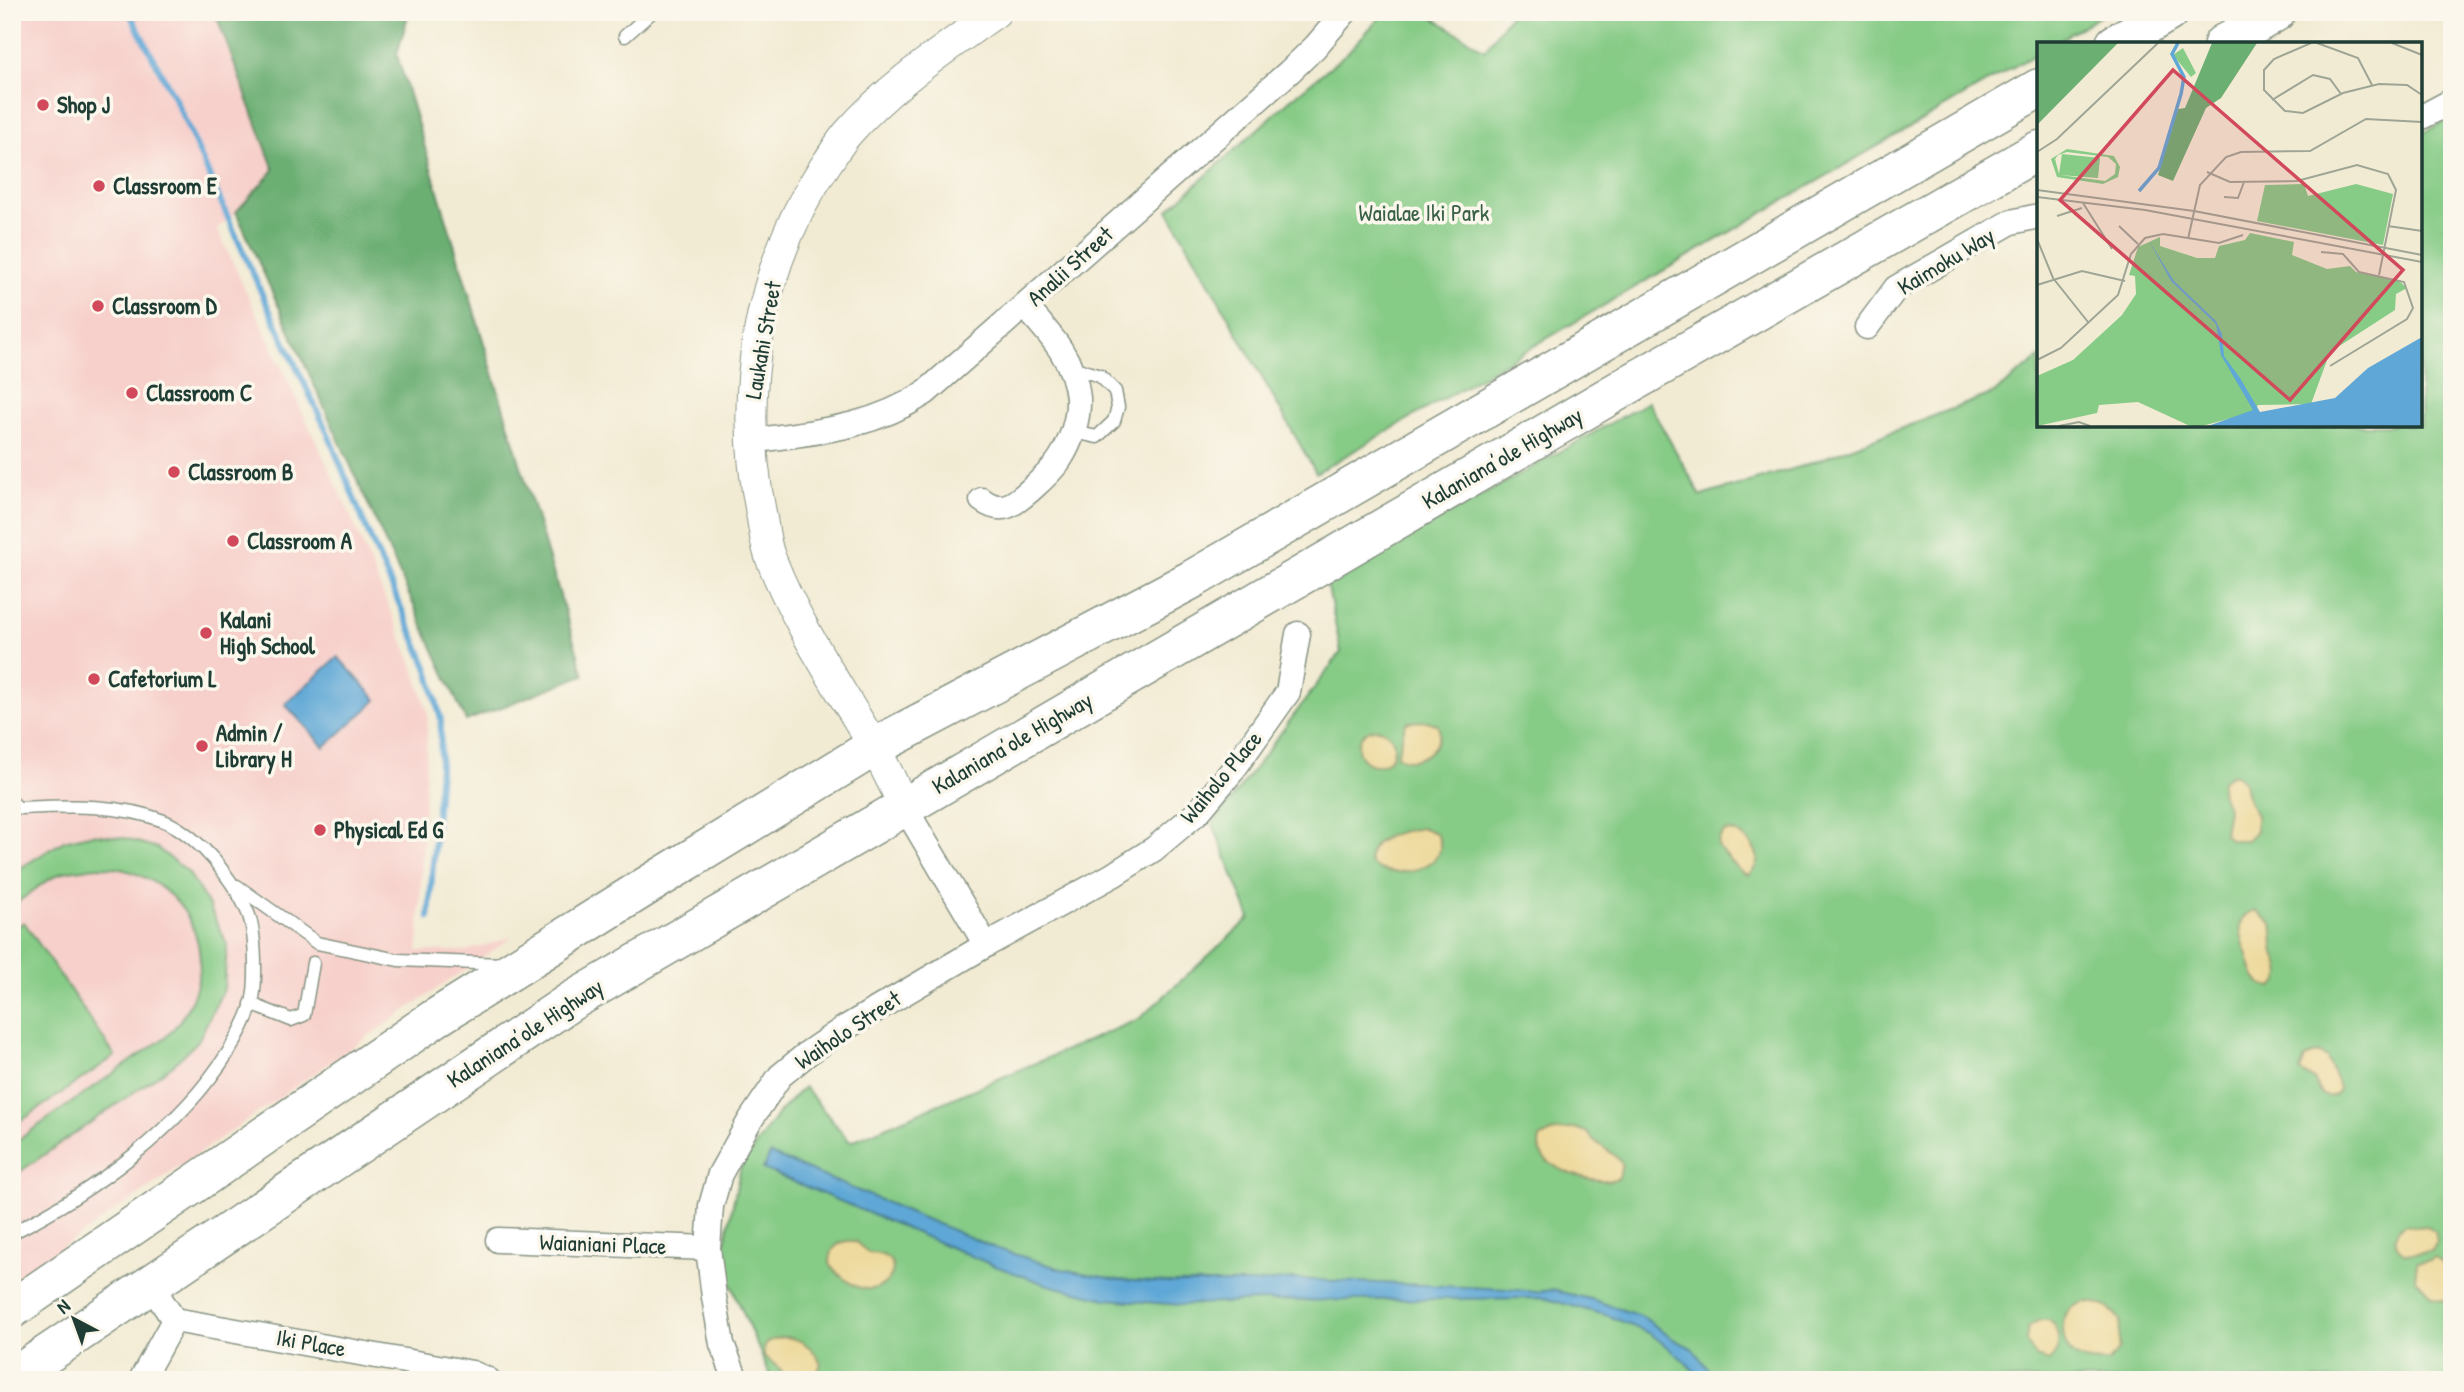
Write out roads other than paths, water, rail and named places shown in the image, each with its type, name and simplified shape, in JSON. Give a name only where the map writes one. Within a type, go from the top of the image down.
[{"type":"highway","points":[[2118,42],[2169,12]]},
{"type":"highway","points":[[2227,42],[2263,23]]},
{"type":"highway","points":[[12,1309],[434,1019],[874,747],[1191,580],[2037,89]]},
{"type":"highway","name":"Kalaniana’ole Highway","points":[[12,1378],[570,1002],[1599,402],[2037,151]]},
{"type":"street","name":"Laukahi Street","points":[[904,806],[874,747],[808,636],[770,557],[756,488],[751,441],[752,377],[765,302],[783,244],[813,184],[848,133],[891,91],[996,12]]},
{"type":"street","name":"Analii Street","points":[[751,441],[850,427],[899,409],[942,380],[1289,72],[1345,12]]},
{"type":"street","points":[[2422,117],[2452,101]]},
{"type":"street","name":"Kaimoku Way","points":[[1867,327],[1896,288],[2011,222],[2037,216]]},
{"type":"street","points":[[982,500],[997,507],[1013,504],[1059,461],[1074,432],[1078,399],[1071,367],[1055,339],[1025,306]]},
{"type":"street","name":"Waiholo Place","points":[[986,945],[1113,875],[1154,849],[1198,812],[1233,770],[1288,692],[1298,635]]},
{"type":"street","points":[[904,806],[986,945]]},
{"type":"street","name":"Waiholo Street","points":[[736,1380],[722,1344],[708,1248],[711,1206],[720,1174],[749,1122],[780,1076],[808,1053],[843,1029],[986,945]]},
{"type":"street","name":"Waianiani Place","points":[[498,1240],[708,1248]]},
{"type":"street","points":[[141,1380],[174,1320],[151,1285]]},
{"type":"street","name":"Iki Place","points":[[174,1320],[394,1358],[471,1373],[488,1380]]},
{"type":"lane","points":[[625,36],[652,12]]},
{"type":"lane","points":[[1071,367],[1100,376],[1115,391],[1118,407],[1114,421],[1097,437],[1074,432]]},
{"type":"lane","points":[[12,802],[18,808],[85,805],[134,812],[167,822],[204,848],[234,884],[250,916],[255,963],[251,1003],[229,1051],[179,1112],[123,1166],[38,1220],[12,1233]]},
{"type":"lane","points":[[234,884],[317,943],[398,960],[521,964]]},
{"type":"lane","points":[[251,1003],[291,1020],[304,1015],[313,963]]},
{"type":"water","points":[[338,657],[377,700],[324,747],[285,704]]},
{"type":"water","points":[[770,1154],[995,1248],[1061,1269],[1119,1280],[1255,1283],[1294,1279],[1535,1292],[1552,1290],[1594,1300],[1643,1317],[1673,1339],[1692,1348],[1717,1380],[1703,1380],[1651,1334],[1609,1316],[1543,1298],[1261,1301],[1181,1305],[1106,1299],[1048,1285],[995,1266],[763,1169]]},
{"type":"waterway","points":[[129,12],[176,101],[326,429],[428,669],[441,720],[429,917]]},
{"type":"place","name":"Shop J","points":[[43,105]]},
{"type":"place","name":"Classroom E","points":[[99,186]]},
{"type":"place","name":"Classroom D","points":[[98,306]]},
{"type":"place","name":"Classroom C","points":[[132,393]]},
{"type":"place","name":"Classroom B","points":[[174,472]]},
{"type":"place","name":"Classroom A","points":[[233,541]]},
{"type":"place","name":"Kalani High School","points":[[206,633]]},
{"type":"place","name":"Cafetorium L","points":[[94,679]]},
{"type":"place","name":"Admin / Library H","points":[[202,746]]},
{"type":"place","name":"Physical Ed G","points":[[320,830]]},
{"type":"park label","name":"Waialae Iki Park","points":[[1424,213]]}]
